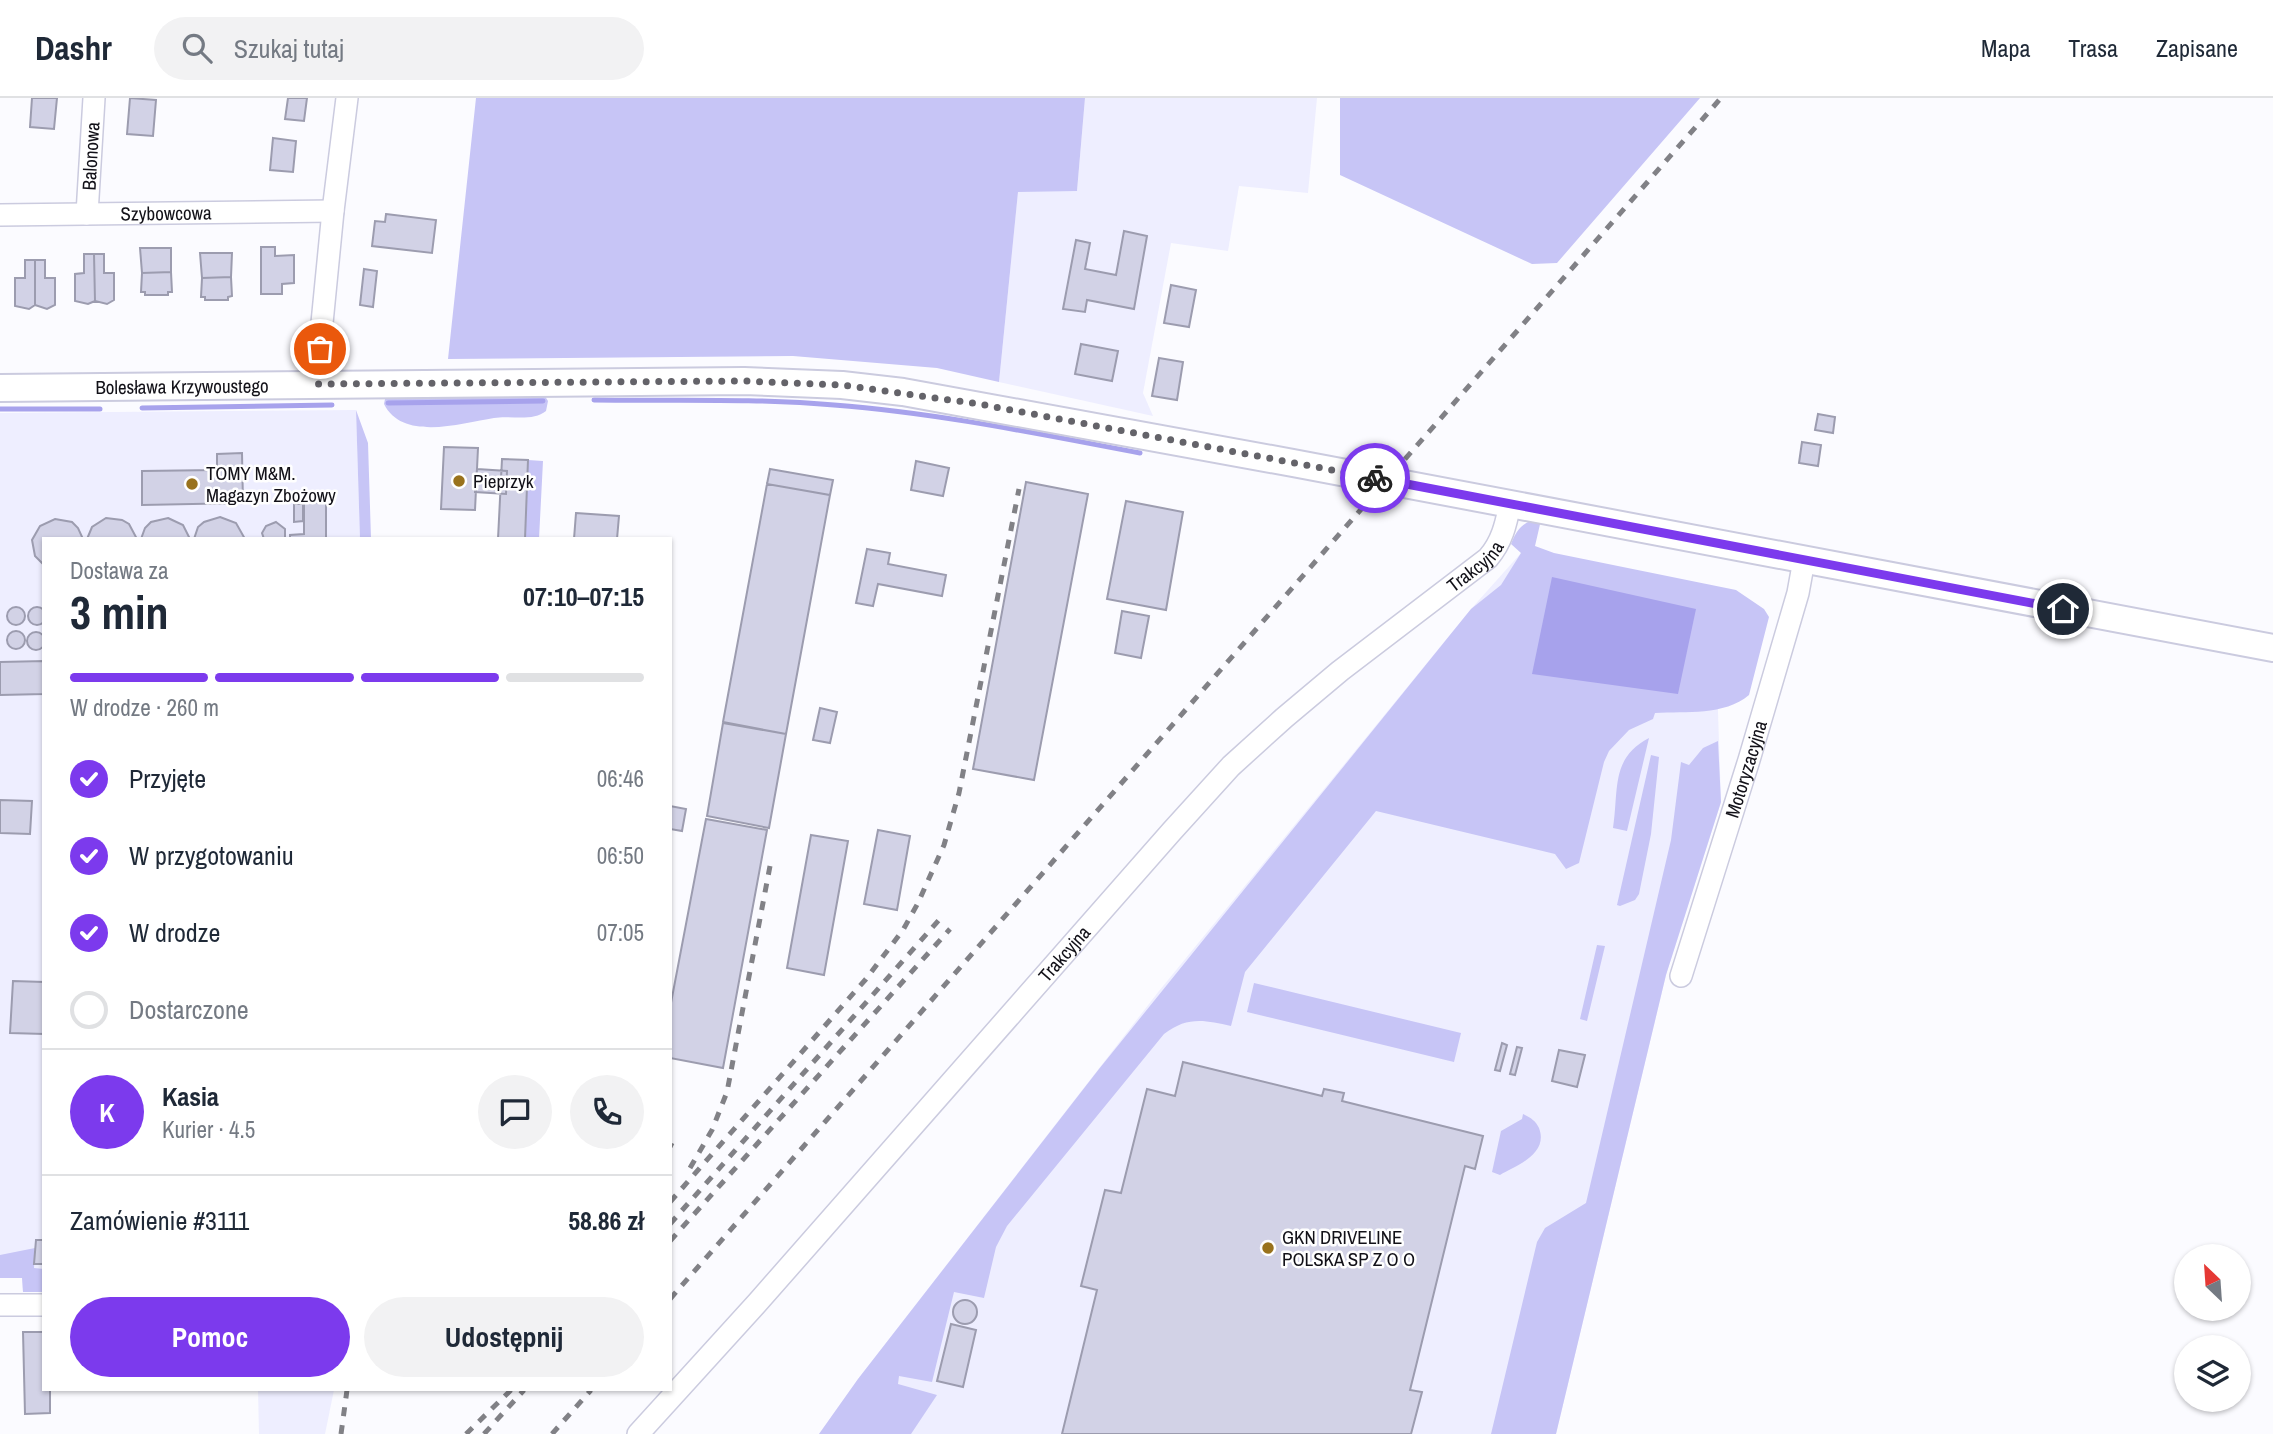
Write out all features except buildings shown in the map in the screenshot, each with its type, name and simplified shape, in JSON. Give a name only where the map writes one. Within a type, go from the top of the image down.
[{"type":"street","name":"Balonowa","points":[[87,214],[94,98]]},
{"type":"street","points":[[316,384],[332,211],[347,98]]},
{"type":"street","name":"Szybowcowa","points":[[0,215],[332,211]]},
{"type":"street","name":"Bolesława Krzywoustego","points":[[0,387],[744,381],[842,385],[979,404],[2273,648]]},
{"type":"street","name":"Trakcyjna","points":[[638,1434],[1223,776],[1284,718],[1340,671],[1488,558],[1505,527],[1510,504]]},
{"type":"street","name":"Motoryzacyjna","points":[[1681,976],[1749,760],[1798,593],[1804,560]]},
{"type":"street","points":[[0,1305],[42,1305]]},
{"type":"shaded area","points":[[476,98],[1085,98],[1077,191],[1018,192],[999,382],[937,368],[793,356],[448,359]]},
{"type":"shaded area","points":[[1085,98],[1317,98],[1308,193],[1239,186],[1228,251],[1171,243],[1143,393],[1153,416],[999,382],[1018,191],[1077,191]]},
{"type":"shaded area","points":[[1340,98],[1700,98],[1557,263],[1532,264],[1340,175]]},
{"type":"shaded area","points":[[543,393],[548,401],[546,411],[541,414],[521,418],[500,417],[450,426],[405,423],[393,416],[384,404],[386,394]]},
{"type":"shaded area","name":"TOMY M&M. Magazyn Zbożowy","points":[[356,410],[360,537],[42,537],[42,1292],[23,1292],[22,1278],[0,1278],[0,413]]},
{"type":"shaded area","points":[[356,410],[368,443],[371,537],[360,537]]},
{"type":"shaded area","points":[[528,460],[543,461],[539,537],[525,537]]},
{"type":"shaded area","points":[[1535,519],[1541,520],[1535,546],[1554,553],[1736,590],[1764,609],[1769,617],[1749,695],[1739,702],[1716,709],[1655,713],[1653,719],[1629,730],[1609,751],[1604,762],[1579,863],[1566,869],[1555,854],[1376,811],[1245,972],[1231,1026],[1196,1021],[1181,1024],[1164,1034],[1007,1226],[996,1247],[984,1298],[954,1292],[932,1382],[899,1376],[898,1384],[937,1395],[911,1434],[819,1434],[858,1379],[1099,1069],[1471,609],[1501,585],[1521,553],[1511,544],[1515,535],[1520,528]]},
{"type":"shaded area","points":[[1521,553],[1733,591],[1717,682],[1721,802],[1666,975],[1556,1434],[819,1434],[858,1379],[1159,991],[1471,609]]},
{"type":"shaded area","points":[[1552,577],[1696,609],[1678,694],[1532,674]]},
{"type":"shaded area","points":[[1649,738],[1627,831],[1613,828],[1622,766],[1628,755]]},
{"type":"shaded area","points":[[1718,741],[1721,802],[1666,975],[1556,1434],[1491,1434],[1537,1242],[1545,1228],[1586,1203],[1671,840],[1681,762],[1689,765],[1703,748]]},
{"type":"shaded area","points":[[1651,755],[1659,757],[1651,834],[1639,894],[1635,900],[1620,906],[1617,905]]},
{"type":"shaded area","points":[[1597,945],[1605,946],[1587,1021],[1580,1019]]},
{"type":"shaded area","points":[[1254,983],[1461,1033],[1454,1062],[1247,1012]]},
{"type":"shaded area","points":[[1523,1114],[1538,1126],[1541,1137],[1539,1145],[1529,1158],[1514,1168],[1500,1175],[1492,1172],[1501,1131],[1522,1119]]},
{"type":"shaded area","points":[[35,1248],[34,1268],[42,1269],[42,1292],[23,1292],[22,1278],[0,1278],[0,1255]]},
{"type":"shaded area","points":[[258,1391],[334,1391],[325,1434],[259,1434]]},
{"type":"waterway","points":[[594,400],[774,401],[873,409],[988,425],[1140,453]]},
{"type":"waterway","points":[[388,403],[543,401]]},
{"type":"waterway","points":[[142,408],[332,405]]},
{"type":"waterway","points":[[0,409],[100,409]]},
{"type":"railway","points":[[672,1297],[1721,98]]},
{"type":"railway","points":[[672,1200],[866,979],[903,930],[918,903],[944,845],[959,793],[1019,489]]},
{"type":"railway","points":[[690,1168],[712,1130],[727,1092],[770,866]]},
{"type":"railway","points":[[672,1222],[939,920]]},
{"type":"railway","points":[[672,1239],[950,929]]},
{"type":"railway","points":[[341,1434],[347,1391]]},
{"type":"railway","points":[[466,1434],[510,1391]]},
{"type":"railway","points":[[484,1434],[523,1391]]},
{"type":"railway","points":[[552,1434],[590,1391]]},
{"type":"way so far","points":[[320,349],[316,384],[744,381],[842,385],[903,391],[979,404],[1375,478]]},
{"type":"place","name":"Pieprzyk","points":[[459,481]]},
{"type":"place","name":"TOMY M&M. Magazyn Zbożowy","points":[[192,484]]},
{"type":"place","name":"GKN DRIVELINE POLSKA SP Z O O","points":[[1268,1248]]},
{"type":"route","points":[[1375,478],[2063,609]]}]
